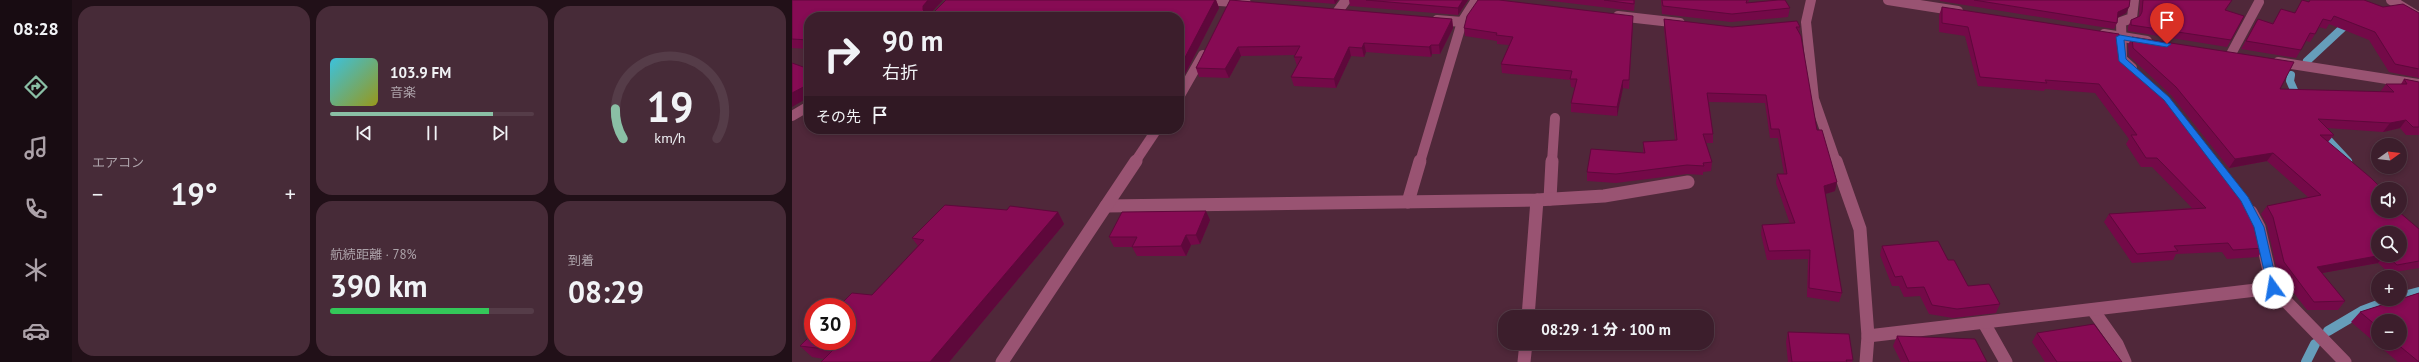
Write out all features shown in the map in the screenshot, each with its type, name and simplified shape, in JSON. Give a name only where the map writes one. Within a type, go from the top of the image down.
[{"type":"street","points":[[1207,0],[1260,4]]},
{"type":"street","points":[[1346,0],[1334,11],[1353,13]]},
{"type":"street","points":[[1408,202],[1462,22],[1476,0]]},
{"type":"street","points":[[1810,0],[1802,22],[1814,99],[1860,229],[1868,336],[1866,362]]},
{"type":"street","points":[[1888,0],[1970,13]]},
{"type":"street","points":[[2134,0],[2132,18],[2121,22],[2120,37],[2122,60],[2139,74]]},
{"type":"street","points":[[2392,0],[2419,18]]},
{"type":"street","points":[[1222,16],[1230,1]]},
{"type":"street","points":[[2231,54],[2259,2]]},
{"type":"street","points":[[1608,15],[1693,24]]},
{"type":"street","points":[[1423,19],[1462,22]]},
{"type":"street","points":[[2096,33],[2160,43]]},
{"type":"street","points":[[1184,88],[1209,43]]},
{"type":"street","points":[[2270,60],[2419,84]]},
{"type":"street","points":[[792,116],[804,109]]},
{"type":"street","points":[[1529,310],[1555,118]]},
{"type":"street","points":[[1002,362],[1154,134]]},
{"type":"street","points":[[1106,206],[1544,200],[1604,196],[1688,182]]},
{"type":"street","points":[[2245,200],[2259,227],[2273,288],[2345,362]]},
{"type":"street","points":[[1868,336],[2273,288]]},
{"type":"street","points":[[2093,310],[2117,344],[2125,362]]},
{"type":"street","points":[[1984,323],[2006,362]]},
{"type":"street","points":[[1524,362],[1525,350]]},
{"type":"building","points":[[792,0],[928,0],[923,6],[923,10],[925,12],[804,12],[804,40],[792,39]]},
{"type":"building","points":[[946,0],[1215,0],[1184,59],[1184,12],[934,12]]},
{"type":"building","points":[[1230,0],[1452,19],[1439,45],[1431,45],[1429,47],[1364,43],[1362,48],[1349,47],[1334,79],[1291,77],[1302,57],[1294,57],[1300,46],[1238,47],[1225,69],[1196,68]]},
{"type":"building","points":[[1366,0],[1463,0],[1458,8]]},
{"type":"building","points":[[1478,0],[1499,0],[1633,16],[1629,80],[1623,80],[1617,107],[1571,103],[1577,79],[1570,79],[1572,71],[1501,64],[1513,37],[1464,28],[1467,16]]},
{"type":"building","points":[[1604,0],[1634,0],[1634,4]]},
{"type":"building","points":[[1662,0],[1747,0],[1746,3],[1785,0],[1790,8],[1732,14],[1663,6]]},
{"type":"building","points":[[1974,0],[2130,0],[2129,7],[2118,12],[2117,23]]},
{"type":"building","points":[[2143,0],[2232,0],[2225,10],[2244,16],[2231,40],[2131,25],[2131,20],[2140,16],[2142,12]]},
{"type":"building","points":[[2302,0],[2309,2],[2310,0],[2364,0],[2383,7],[2403,4],[2419,13],[2419,69],[2395,64],[2375,32],[2334,16],[2331,21],[2323,19],[2315,34],[2310,33],[2301,50],[2246,41],[2258,19],[2273,24],[2281,9],[2295,13]]},
{"type":"building","points":[[1942,7],[2119,34],[2121,55],[2166,95],[2244,196],[2258,221],[2264,248],[2233,250],[2228,243],[2174,246],[2178,251],[2137,254],[2109,214],[2206,208],[2157,158],[2146,158],[2131,135],[2137,135],[2099,84],[2045,80],[2047,83],[1980,77],[1968,27],[1942,23]]},
{"type":"building","points":[[1664,19],[1732,27],[1797,21],[1800,27],[1796,27],[1801,36],[1817,130],[1822,130],[1837,182],[1824,186],[1842,293],[1809,288],[1810,250],[1769,251],[1762,225],[1795,223],[1777,174],[1787,174],[1779,129],[1771,129],[1766,95],[1707,93],[1713,134],[1703,134],[1712,162],[1703,163],[1704,166],[1687,165],[1616,174],[1587,172],[1591,149],[1645,153],[1643,142],[1677,140]]},
{"type":"building","points":[[2132,37],[2294,62],[2280,89],[2394,92],[2386,84],[2407,84],[2404,79],[2419,82],[2419,127],[2413,127],[2406,120],[2390,123],[2318,119],[2334,135],[2320,135],[2375,182],[2371,182],[2371,218],[2406,218],[2419,229],[2419,261],[2397,265],[2394,262],[2407,262],[2407,226],[2371,226],[2371,257],[2317,267],[2345,301],[2314,302],[2284,262],[2273,217],[2267,206],[2321,195],[2273,153],[2235,159],[2176,87],[2133,48]]},
{"type":"building","points":[[792,63],[804,67],[804,87],[792,93]]},
{"type":"building","points":[[945,205],[1007,210],[1010,206],[1058,212],[930,362],[821,362],[833,350],[856,350],[856,298],[847,298],[852,293],[872,295],[924,240],[912,238]]},
{"type":"building","points":[[1206,211],[1196,235],[1186,235],[1181,246],[1132,247],[1137,237],[1109,237],[1122,212]]},
{"type":"building","points":[[1938,241],[1948,260],[1954,260],[1968,286],[1989,284],[2000,304],[1957,309],[1932,305],[1924,287],[1907,288],[1902,276],[1895,277],[1882,246]]},
{"type":"building","points":[[2419,293],[2419,362],[2404,350],[2407,350],[2407,314],[2371,314],[2371,321],[2360,312],[2379,306],[2407,306],[2407,297]]},
{"type":"building","points":[[2094,324],[2122,362],[2057,362],[2037,333]]},
{"type":"building","points":[[1788,332],[1849,334],[1853,360],[1846,360],[1847,362],[1792,362]]},
{"type":"building","points":[[1897,336],[1975,339],[1987,362],[1909,362]]},
{"type":"waterway","points":[[2307,61],[2350,21]]},
{"type":"waterway","points":[[2291,75],[2290,81],[2298,99]]},
{"type":"waterway","points":[[2321,132],[2348,161]]},
{"type":"waterway","points":[[2407,295],[2419,292]]},
{"type":"waterway","points":[[2328,331],[2362,311],[2375,306]]},
{"type":"waterway","points":[[2306,362],[2315,344]]},
{"type":"route","points":[[2167,44],[2120,37],[2122,60],[2166,98],[2245,200],[2259,227],[2273,288]]}]
